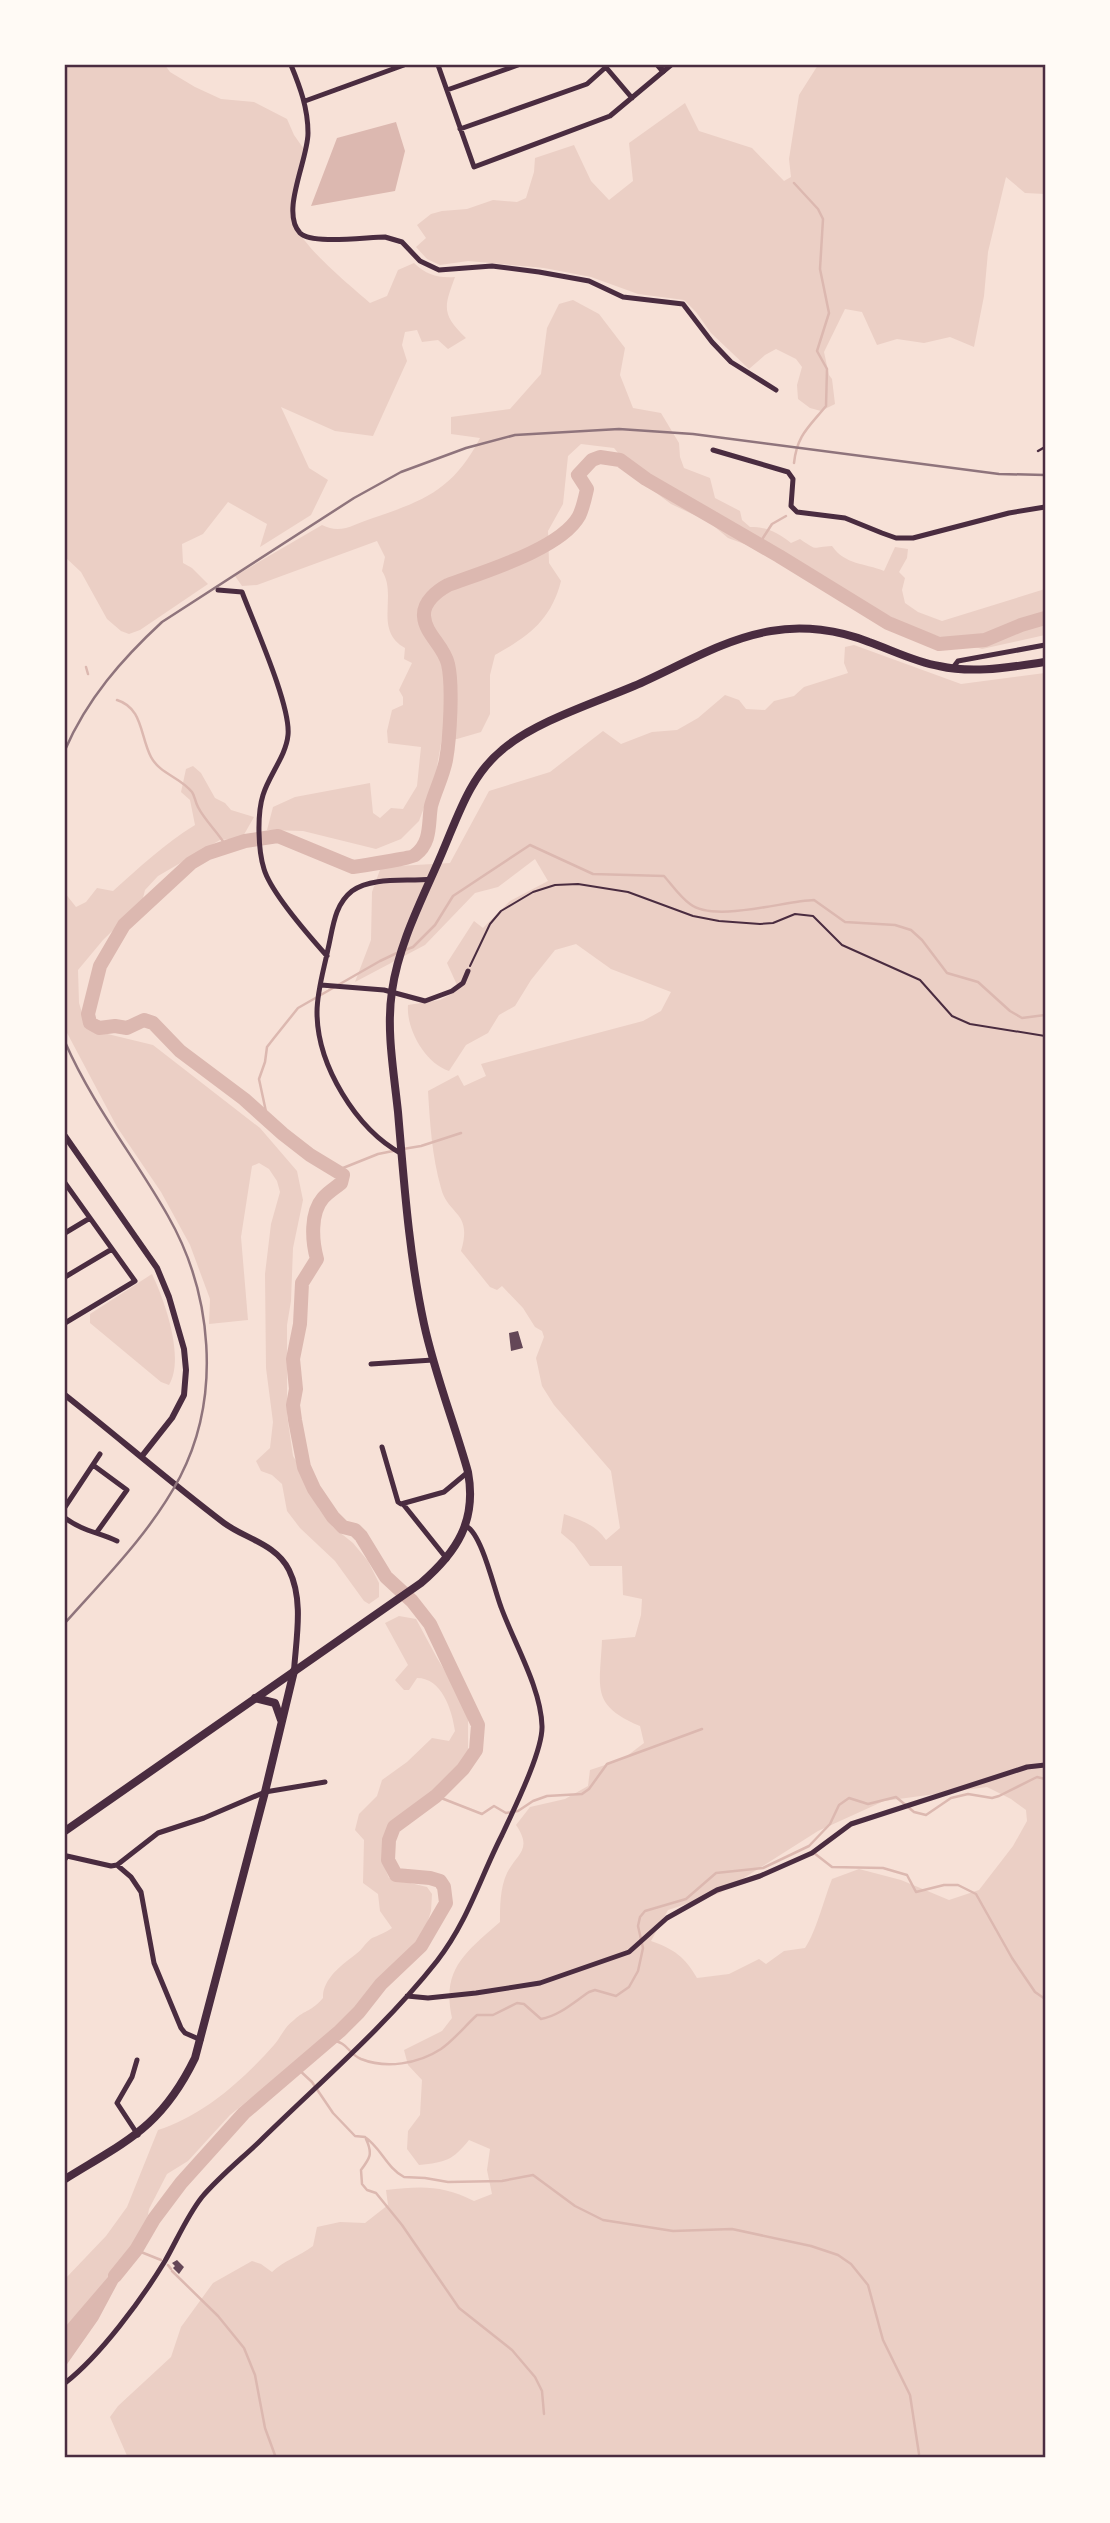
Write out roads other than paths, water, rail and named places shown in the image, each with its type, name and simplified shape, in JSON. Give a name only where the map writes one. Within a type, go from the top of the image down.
[{"type":"main road","points":[[65,1831],[421,1583],[447,1559],[466,1526],[471,1488],[468,1472],[433,1360],[415,1279],[391,1035],[392,993],[402,945],[474,782],[487,763],[503,748],[551,722],[740,639],[771,631],[805,629],[833,632],[865,640],[918,660],[952,668],[995,669],[1045,662]]},
{"type":"main road","points":[[65,2179],[138,2135],[187,2076],[201,2040],[294,1671]]},
{"type":"main road","points":[[255,1698],[275,1703],[281,1723]]},
{"type":"street","points":[[291,65],[305,101],[307,144],[293,203],[292,219],[300,234],[314,239],[396,238],[408,246],[420,261],[439,270],[492,266],[539,272],[589,281],[622,297],[677,302],[688,310],[731,362],[776,390]]},
{"type":"street","points":[[305,101],[404,65]]},
{"type":"street","points":[[438,65],[474,167],[610,116],[671,65]]},
{"type":"street","points":[[447,90],[519,65]]},
{"type":"street","points":[[658,65],[663,71]]},
{"type":"street","points":[[460,129],[587,84],[605,66],[632,98]]},
{"type":"street","points":[[713,450],[788,472],[793,479],[791,506],[797,512],[845,518],[896,538],[928,536],[1009,513],[1045,507]]},
{"type":"street","points":[[218,590],[243,592],[288,723],[288,738],[265,789],[259,817],[264,870],[304,930],[327,956]]},
{"type":"street","points":[[952,668],[958,661],[1045,645]]},
{"type":"street","points":[[402,1151],[383,1144],[339,1088],[328,1066],[318,1026],[317,1002],[336,914],[341,903],[354,890],[372,883],[431,879]]},
{"type":"street","points":[[321,985],[384,990],[425,1001],[441,996],[463,983],[468,971]]},
{"type":"street","points":[[65,1136],[157,1268],[169,1297],[184,1349],[184,1395],[172,1418],[142,1456]]},
{"type":"street","points":[[65,1323],[135,1281],[66,1186]]},
{"type":"street","points":[[65,1233],[89,1218]]},
{"type":"street","points":[[65,1277],[112,1249]]},
{"type":"street","points":[[371,1364],[433,1360]]},
{"type":"street","points":[[65,1395],[227,1525],[266,1546],[285,1563],[293,1580],[298,1606],[294,1671]]},
{"type":"street","points":[[382,1447],[398,1502],[403,1504],[447,1559]]},
{"type":"street","points":[[65,1507],[100,1454]]},
{"type":"street","points":[[93,1465],[127,1490],[97,1532]]},
{"type":"street","points":[[403,1504],[444,1492],[468,1472]]},
{"type":"street","points":[[65,1518],[80,1529],[97,1532],[117,1541]]},
{"type":"street","points":[[65,2383],[84,2366],[139,2301],[204,2195],[407,1996],[463,1924],[485,1868],[508,1822],[542,1735],[539,1704],[533,1685],[476,1535],[466,1526]]},
{"type":"street","points":[[407,1996],[428,1998],[540,1983],[629,1952],[667,1917],[717,1890],[760,1876],[813,1852],[845,1827],[905,1805],[1027,1767],[1045,1765]]},
{"type":"street","points":[[65,1859],[67,1856],[117,1865],[158,1833],[204,1818],[265,1792],[325,1782]]},
{"type":"street","points":[[117,1865],[131,1877],[141,1892],[154,1963],[181,2028],[185,2033],[201,2040]]},
{"type":"street","points":[[137,2060],[132,2077],[117,2103],[138,2135]]},
{"type":"lane","points":[[1038,451],[1045,447]]},
{"type":"waterway","points":[[794,183],[818,209],[823,219],[820,269],[829,313],[817,351],[827,369],[826,406],[801,438],[794,463]]},
{"type":"waterway","points":[[115,2276],[181,2183],[244,2113],[340,2031],[381,1984],[421,1946],[446,1903],[444,1887],[440,1881],[430,1878],[396,1875],[388,1860],[389,1840],[394,1827],[436,1796],[463,1769],[476,1750],[478,1725],[430,1624],[412,1601],[386,1577],[361,1536],[355,1530],[343,1527],[333,1517],[314,1489],[304,1467],[293,1405],[296,1389],[293,1359],[300,1324],[302,1283],[317,1259],[313,1236],[316,1211],[323,1198],[341,1183],[343,1175],[310,1155],[283,1134],[244,1099],[180,1051],[153,1023],[144,1020],[127,1028],[99,1028],[90,1023],[88,1014],[100,966],[124,925],[191,863],[208,853],[245,841],[278,836],[353,867],[412,856],[420,850],[427,838],[431,806],[446,760],[450,712],[448,664],[425,622],[426,606],[435,594],[448,585],[520,558],[556,539],[570,528],[579,516],[587,489],[578,475],[592,460],[600,457],[620,460],[646,479],[888,623],[939,644],[985,640],[1045,618]]},
{"type":"waterway","points":[[759,544],[772,524],[786,516]]},
{"type":"waterway","points":[[86,667],[88,674]]},
{"type":"waterway","points":[[117,700],[132,709],[155,763],[192,792],[201,812],[226,846]]},
{"type":"waterway","points":[[405,950],[413,947],[435,925],[453,896],[530,845],[593,874],[664,876],[686,901],[701,909],[715,912],[750,910],[814,900],[845,922],[895,925],[911,930],[947,973],[978,982],[1010,1011],[1022,1018],[1045,1015]]},
{"type":"waterway","points":[[268,1121],[259,1079],[267,1047],[298,1008],[399,952]]},
{"type":"waterway","points":[[403,1149],[461,1133]]},
{"type":"waterway","points":[[338,1170],[393,1151]]},
{"type":"waterway","points":[[436,1796],[482,1814],[494,1806],[506,1813],[518,1811],[547,1796],[582,1794],[589,1789],[607,1764],[702,1729]]},
{"type":"waterway","points":[[330,2040],[341,2043],[361,2059],[381,2064],[402,2063],[441,2049],[477,2015],[493,2015],[517,2003],[524,2004],[541,2019],[560,2012],[595,1990],[616,1996],[629,1987],[638,1971],[643,1948],[638,1926],[645,1911],[686,1899],[716,1873],[763,1868],[809,1846],[830,1824],[839,1805],[849,1798],[868,1804],[896,1797],[914,1812],[926,1815],[951,1798],[968,1794],[992,1798],[1037,1777],[1045,1779]]},
{"type":"waterway","points":[[814,1853],[832,1867],[883,1868],[907,1875],[916,1892],[944,1885],[958,1885],[976,1894],[1012,1958],[1035,1992],[1045,1999]]},
{"type":"waterway","points":[[297,2068],[312,2082],[333,2113],[355,2136],[365,2137]]},
{"type":"waterway","points":[[365,2137],[404,2177],[448,2182],[502,2181],[533,2175],[575,2206],[603,2220],[673,2231],[732,2229],[811,2246],[838,2255],[851,2264],[868,2285],[883,2340],[910,2395],[919,2454]]},
{"type":"waterway","points":[[366,2139],[370,2152],[361,2170],[362,2184],[367,2190],[376,2193],[402,2225],[459,2308],[512,2350],[535,2377],[542,2391],[544,2414]]},
{"type":"waterway","points":[[136,2250],[161,2260]]},
{"type":"waterway","points":[[168,2265],[171,2269]]},
{"type":"waterway","points":[[172,2271],[218,2316],[244,2348],[255,2375],[265,2428],[276,2458]]},
{"type":"railway","points":[[65,750],[84,714],[107,681],[133,650],[162,622],[354,498],[401,472],[466,448],[515,435],[619,429],[693,434],[999,474],[1045,475]]},
{"type":"railway","points":[[65,1042],[88,1087],[155,1194],[183,1246],[202,1311],[206,1345],[202,1413],[193,1446],[180,1477],[156,1517],[65,1623]]}]
